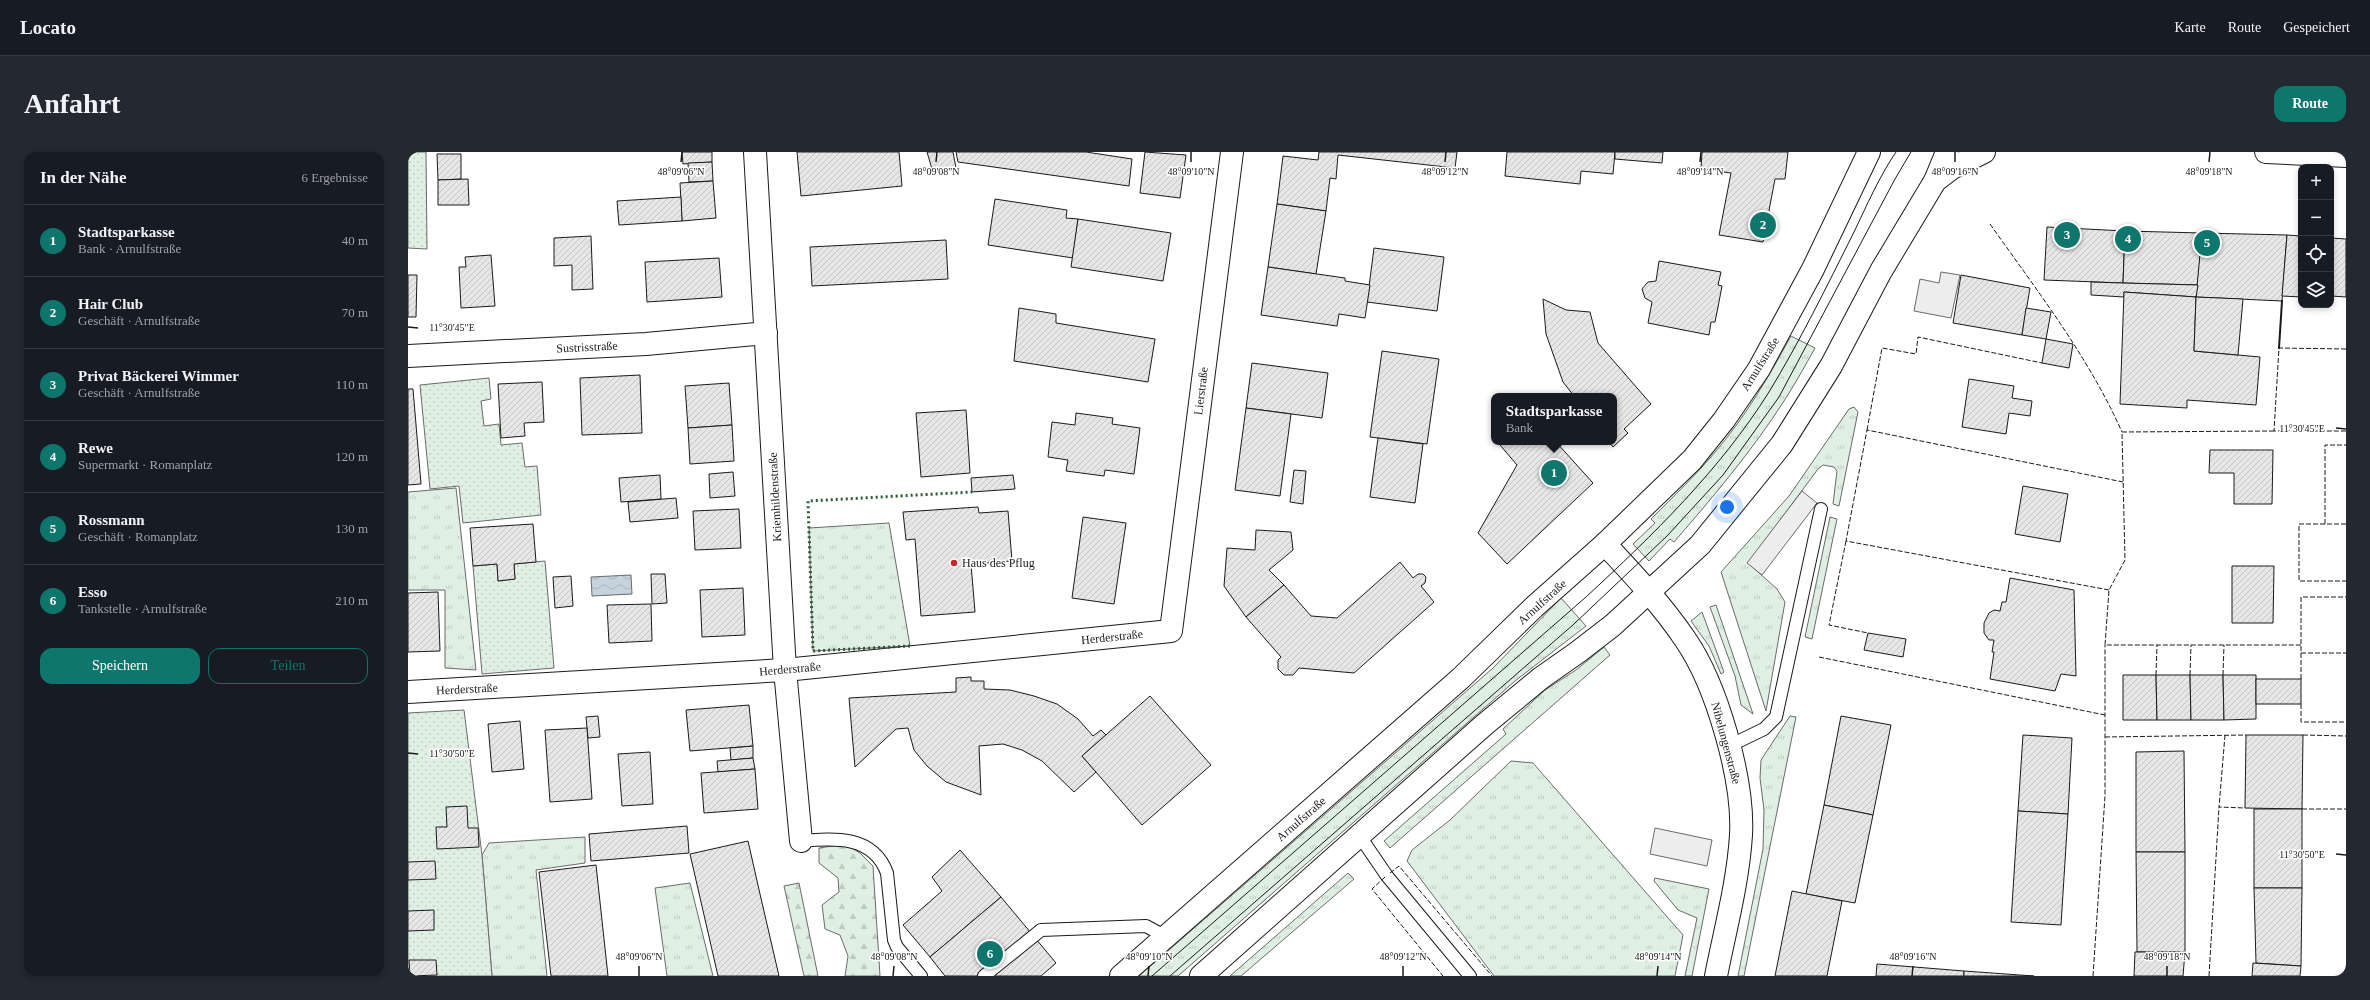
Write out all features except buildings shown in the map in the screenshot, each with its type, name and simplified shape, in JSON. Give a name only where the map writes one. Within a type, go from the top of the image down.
[{"type":"street","name":"Kriemhildenstraße","points":[[755,152],[786,670],[801,841]]},
{"type":"street","name":"Lierstraße","points":[[1171,631],[1232,152]]},
{"type":"street","name":"Arnulfstraße","points":[[1121,976],[1461,678],[1534,607],[1605,544],[1692,460],[1724,420],[1754,376],[1803,288],[1869,152]]},
{"type":"street","points":[[1201,976],[1359,835],[1541,678],[1578,652],[1649,592],[1700,545],[1782,444],[1831,366],[1882,271],[1935,181],[1947,152]]},
{"type":"street","points":[[1935,181],[1952,168],[1984,152]]},
{"type":"street","points":[[2266,152],[2346,156]]},
{"type":"street","name":"Sustrisstraße","points":[[408,356],[646,344],[766,333]]},
{"type":"street","name":"Nibelungenstraße","points":[[1605,544],[1649,592],[1680,632],[1693,653],[1716,704],[1729,746],[1740,799],[1741,835],[1733,890],[1716,976]]},
{"type":"street","name":"Herderstraße","points":[[408,692],[786,670],[1171,631]]},
{"type":"lane","points":[[1729,746],[1764,729],[1776,717],[1821,509]]},
{"type":"lane","points":[[1359,835],[1387,876],[1470,976]]},
{"type":"lane","points":[[801,841],[848,840],[867,847],[876,854],[884,863],[887,873],[894,940],[897,947],[921,976]]},
{"type":"lane","points":[[984,976],[1041,930],[1146,926],[1166,937]]},
{"type":"green space","points":[[408,152],[426,152],[427,249],[408,248]]},
{"type":"green space","points":[[1791,336],[1815,348],[1788,395],[1772,420],[1745,456],[1703,508],[1674,542],[1670,539],[1649,561],[1633,544],[1655,523],[1651,519],[1700,469],[1727,438],[1756,395]]},
{"type":"green space","points":[[489,378],[491,399],[481,401],[484,426],[499,424],[501,445],[522,443],[525,467],[537,466],[541,515],[463,523],[459,486],[430,489],[420,385]]},
{"type":"green space","points":[[1854,407],[1858,412],[1839,506],[1833,504],[1837,471],[1834,467],[1823,465],[1818,469],[1748,563],[1777,589],[1785,602],[1766,711],[1721,572],[1789,496],[1849,409]]},
{"type":"green space","points":[[456,488],[476,670],[445,668],[445,590],[408,590],[408,492]]},
{"type":"green space","points":[[1830,517],[1837,519],[1812,639],[1805,637]]},
{"type":"green space","points":[[889,523],[910,646],[813,651],[809,528]]},
{"type":"green space","points":[[545,561],[554,668],[482,674],[473,566],[497,564],[498,581],[515,579],[514,564]]},
{"type":"green space","points":[[1561,598],[1586,626],[1515,681],[1178,976],[1139,976],[1493,668]]},
{"type":"green space","points":[[1716,605],[1753,714],[1741,705],[1735,676],[1710,607]]},
{"type":"green space","points":[[1702,612],[1724,672],[1721,674],[1709,646],[1691,621]]},
{"type":"green space","points":[[1604,647],[1610,655],[1390,848],[1384,841],[1506,734],[1503,729],[1545,690],[1576,670]]},
{"type":"green space","points":[[464,710],[482,855],[492,976],[408,976],[408,713]]},
{"type":"green space","points":[[1790,716],[1796,717],[1744,976],[1738,976],[1763,849],[1764,810],[1760,778],[1761,760]]},
{"type":"green space","points":[[1511,761],[1533,763],[1683,935],[1675,976],[1494,976],[1407,861],[1412,850],[1450,820]]},
{"type":"green space","points":[[585,837],[585,863],[536,870],[547,976],[492,976],[482,855],[489,843]]},
{"type":"green space","points":[[845,844],[860,853],[873,866],[880,976],[845,976],[848,956],[840,935],[825,929],[822,905],[839,892],[838,878],[819,863],[819,848]]},
{"type":"green space","points":[[1348,873],[1354,879],[1241,976],[1230,976]]},
{"type":"green space","points":[[1655,878],[1709,889],[1692,976],[1685,976],[1697,918],[1678,910],[1654,881]]},
{"type":"green space","points":[[690,883],[713,976],[667,976],[655,888]]},
{"type":"green space","points":[[799,883],[818,976],[804,976],[784,886]]},
{"type":"shaded area","points":[[1941,272],[1960,275],[1951,318],[1914,311],[1920,279],[1939,283]]},
{"type":"shaded area","points":[[1802,491],[1817,503],[1762,575],[1747,563]]},
{"type":"shaded area","points":[[1655,828],[1712,840],[1707,866],[1650,854]]},
{"type":"water","points":[[631,575],[632,594],[592,596],[591,577]]},
{"type":"tram line","points":[[1152,976],[1586,597],[1636,550],[1707,475],[1750,421],[1769,392],[1834,273],[1879,181],[1896,152]]},
{"type":"tram line","points":[[1170,976],[1574,624],[1667,536],[1723,475],[1779,397],[1895,179],[1911,152]]},
{"type":"hedge","points":[[910,646],[813,651],[808,501],[972,492]]},
{"type":"fence","points":[[1990,224],[2078,351],[2109,404],[2122,432]]},
{"type":"fence","points":[[1867,430],[1882,348],[1916,354],[1918,337],[2042,363]]},
{"type":"fence","points":[[2346,349],[2279,348],[2274,431],[2346,431]]},
{"type":"fence","points":[[2109,590],[1846,541],[1867,430],[2123,482]]},
{"type":"fence","points":[[2274,431],[2122,432],[2125,560],[2109,590],[2105,645],[2301,645]]},
{"type":"fence","points":[[2325,524],[2325,445],[2346,445]]},
{"type":"fence","points":[[2346,524],[2299,524],[2299,581],[2346,581]]},
{"type":"fence","points":[[1846,541],[1829,625],[1868,633]]},
{"type":"fence","points":[[2301,679],[2301,597],[2346,597]]},
{"type":"fence","points":[[2093,976],[2105,796],[2105,645]]},
{"type":"fence","points":[[2156,675],[2157,645]]},
{"type":"fence","points":[[2190,675],[2191,645]]},
{"type":"fence","points":[[2223,675],[2224,645]]},
{"type":"fence","points":[[2301,653],[2346,653]]},
{"type":"fence","points":[[1819,657],[2105,715]]},
{"type":"fence","points":[[2301,704],[2301,722],[2346,722]]},
{"type":"fence","points":[[2225,735],[2219,807],[2245,808]]},
{"type":"fence","points":[[2105,737],[2246,735]]},
{"type":"fence","points":[[2303,735],[2346,736]]},
{"type":"fence","points":[[2209,976],[2219,807]]},
{"type":"fence","points":[[2302,809],[2346,809]]},
{"type":"fence","points":[[1390,873],[1399,866],[1492,976]]},
{"type":"fence","points":[[1385,877],[1372,889],[1443,976]]},
{"type":"wall","points":[[2279,348],[2282,301]]},
{"type":"place","name":"Hair Club","points":[[1763,225]]},
{"type":"place","name":"Privat Bäckerei Wimmer","points":[[2067,235]]},
{"type":"place","name":"Rewe","points":[[2128,239]]},
{"type":"place","name":"Rossmann","points":[[2207,243]]},
{"type":"place","name":"Stadtsparkasse","points":[[1554,473]]},
{"type":"place","name":"Haus des Pflug","points":[[954,563]]},
{"type":"place","name":"Esso","points":[[990,954]]}]
